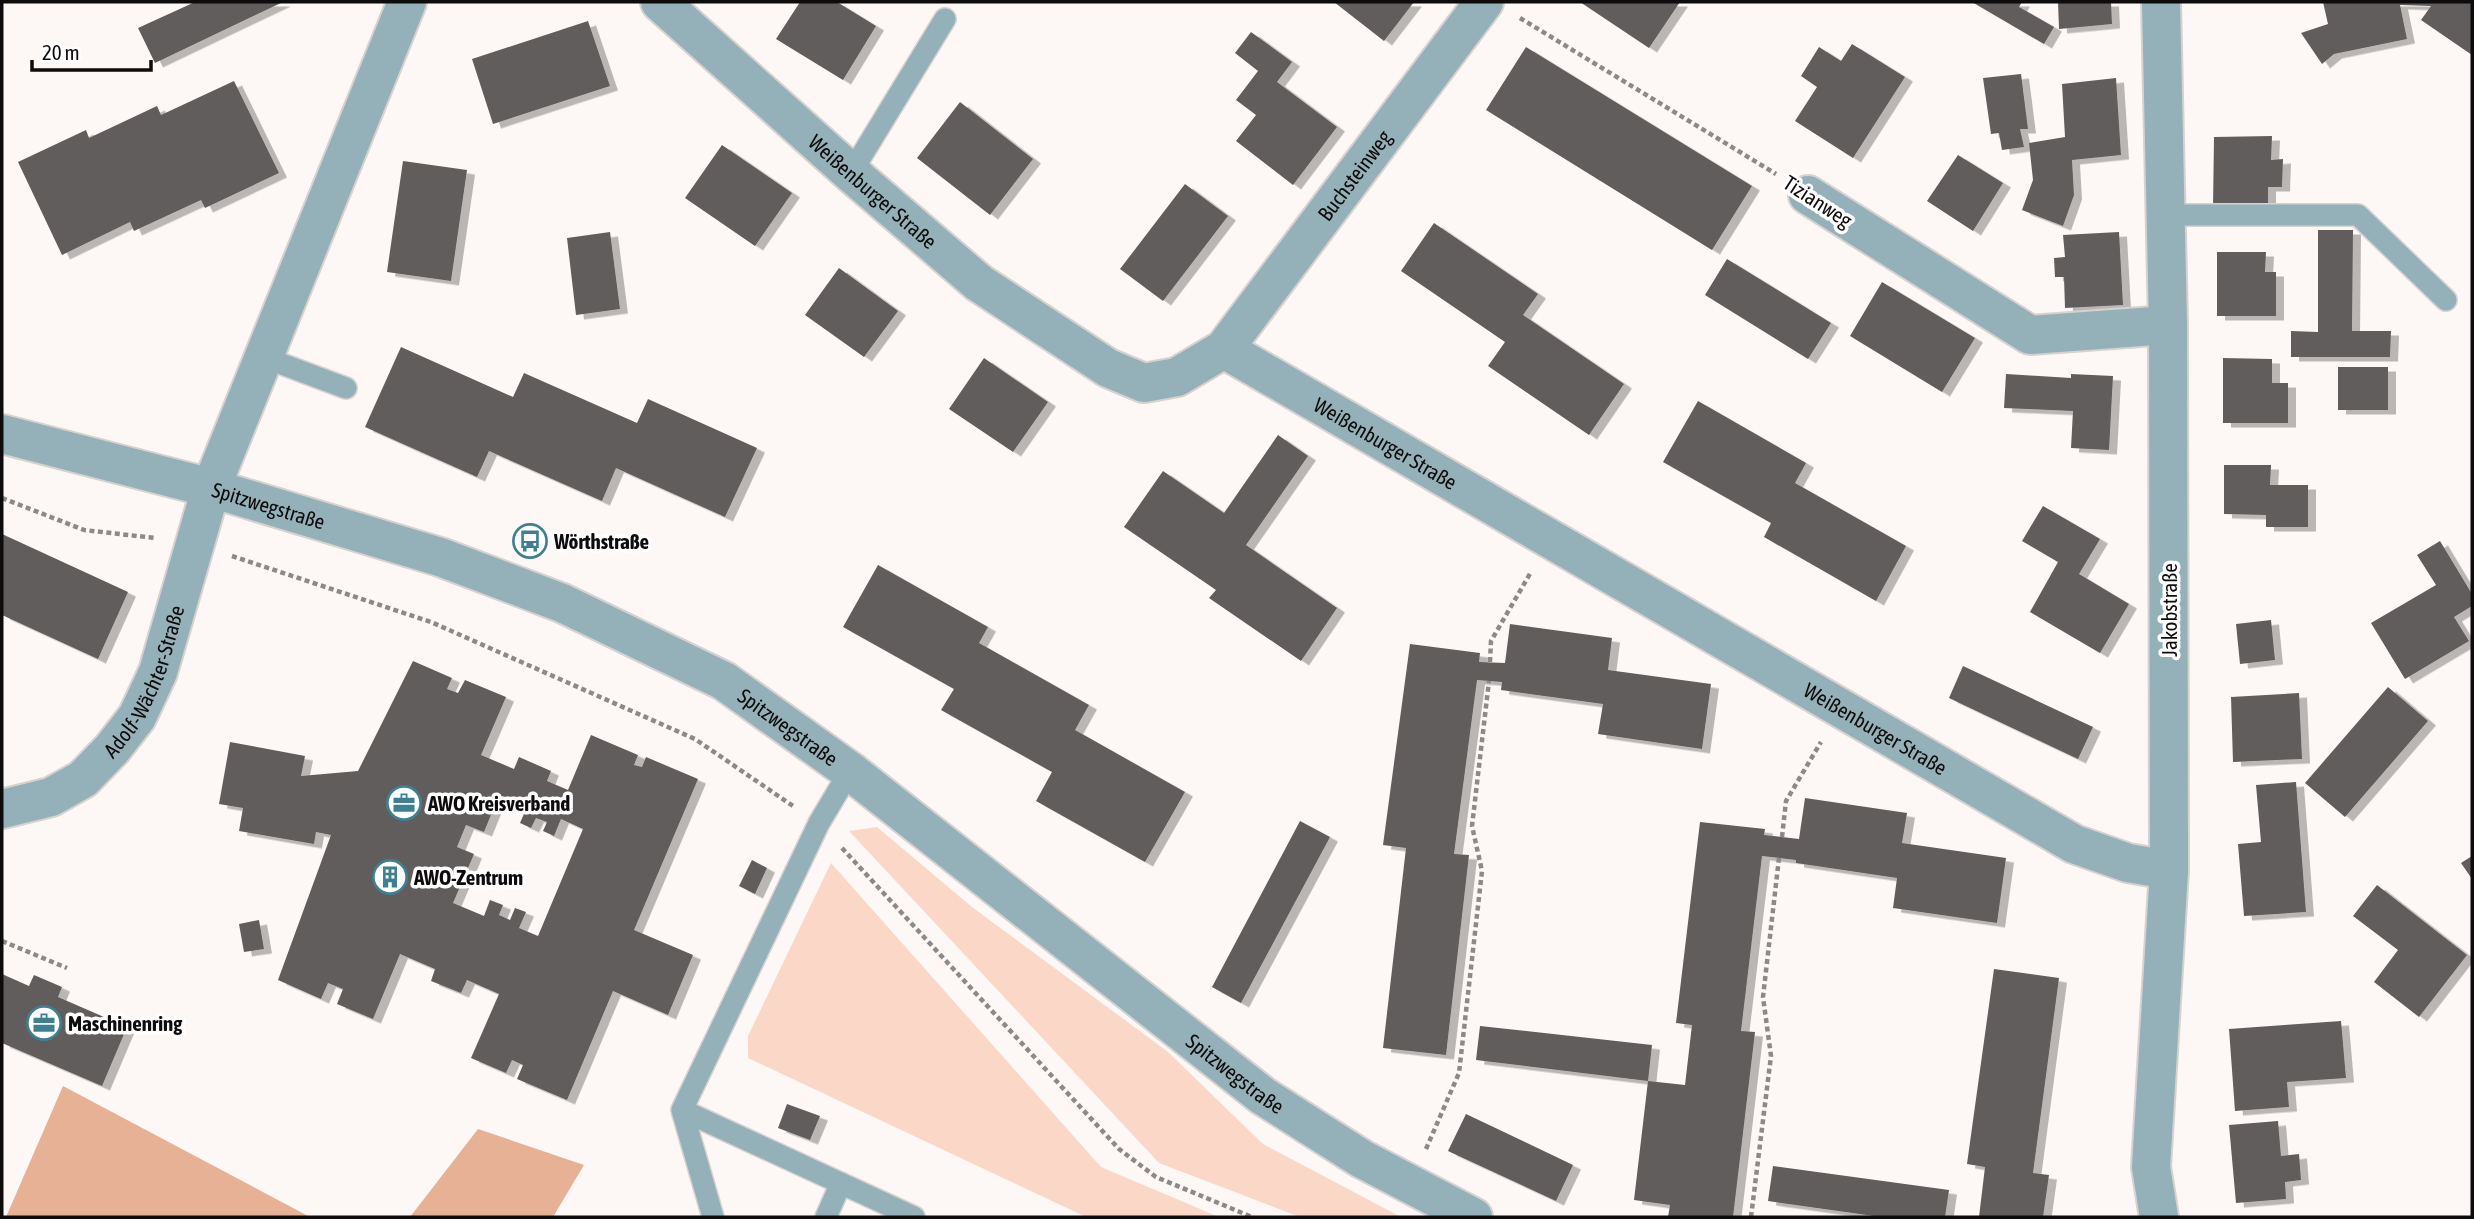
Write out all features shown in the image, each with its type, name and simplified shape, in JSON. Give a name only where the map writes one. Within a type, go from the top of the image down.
[{"type":"street","points":[[211,488],[407,2]]},
{"type":"street","name":"Weißenburger Straße","points":[[660,2],[979,283],[1108,368],[1144,383],[1177,377],[1224,349],[2074,844],[2128,863],[2169,870]]},
{"type":"street","name":"Jakobstraße","points":[[2158,1217],[2151,1167],[2169,870],[2168,325],[2161,2]]},
{"type":"street","name":"Buchsteinweg","points":[[1224,349],[1483,3]]},
{"type":"street","name":"Tizianweg","points":[[1808,195],[2030,335],[2168,325]]},
{"type":"street","name":"Spitzwegstraße","points":[[2,434],[211,488],[440,558],[562,603],[724,681],[850,771],[1263,1096],[1362,1159],[1474,1217]]},
{"type":"street","name":"Adolf-Wächter-Straße","points":[[2,809],[51,797],[83,779],[112,749],[136,717],[158,672],[211,488]]},
{"type":"lane","points":[[851,173],[945,19]]},
{"type":"lane","points":[[2166,215],[2358,215],[2446,299]]},
{"type":"lane","points":[[263,358],[346,388]]},
{"type":"lane","points":[[713,1217],[682,1110],[819,823],[850,771]]},
{"type":"lane","points":[[682,1110],[914,1217]]},
{"type":"lane","points":[[826,1217],[841,1183]]},
{"type":"path","name":"Tizianweg","points":[[1483,3],[1519,18],[1808,195]]},
{"type":"path","points":[[2,498],[84,530],[195,543],[431,622],[695,739],[819,823],[1119,1149],[1156,1177],[1252,1217]]},
{"type":"path","points":[[1490,662],[1491,641],[1550,539]]},
{"type":"path","points":[[1411,1184],[1459,1073],[1482,871],[1472,826],[1489,681]]},
{"type":"path","points":[[1782,837],[1786,801],[1841,709]]},
{"type":"path","points":[[1751,1217],[1771,1056],[1763,997],[1779,858]]},
{"type":"path","points":[[2,941],[67,968]]},
{"type":"shaded area","points":[[877,827],[972,907],[1168,1052],[1263,1144],[1401,1217],[1300,1217],[1159,1163],[849,831]]},
{"type":"shaded area","points":[[831,863],[1101,1167],[1219,1217],[1086,1217],[748,1058],[748,1036]]},
{"type":"shaded area","points":[[63,1086],[310,1217],[6,1217]]},
{"type":"shaded area","points":[[478,1129],[584,1165],[553,1217],[410,1217]]},
{"type":"building","points":[[195,2],[283,2],[155,63],[138,28]]},
{"type":"building","points":[[800,2],[837,2],[876,26],[843,80],[776,39]]},
{"type":"building","points":[[1334,2],[1414,2],[1384,41]]},
{"type":"building","points":[[1580,2],[1680,2],[1649,48]]},
{"type":"building","points":[[1972,2],[2022,2],[2019,7],[2054,27],[2044,44]]},
{"type":"building","points":[[2058,2],[2111,2],[2112,24],[2059,29]]},
{"type":"building","points":[[2323,2],[2472,2],[2472,55],[2421,20],[2431,6],[2400,5],[2407,39],[2334,54],[2322,64],[2301,33],[2328,24]]},
{"type":"building","points":[[588,21],[610,86],[493,124],[472,59]]},
{"type":"building","points":[[1251,32],[1292,62],[1277,82],[1337,127],[1293,185],[1236,141],[1256,115],[1236,100],[1258,71],[1235,53]]},
{"type":"building","points":[[1852,44],[1905,77],[1853,158],[1795,121],[1817,87],[1801,76],[1819,47],[1841,61]]},
{"type":"building","points":[[1526,47],[1752,186],[1712,250],[1486,110]]},
{"type":"building","points":[[2021,74],[2028,129],[2020,129],[2024,147],[2002,150],[1999,133],[1991,134],[1983,78]]},
{"type":"building","points":[[2116,78],[2121,155],[2072,160],[2074,195],[2063,226],[2022,210],[2033,180],[2029,143],[2065,137],[2062,84]]},
{"type":"building","points":[[234,81],[279,173],[205,208],[201,200],[134,231],[130,222],[62,255],[18,162],[86,130],[89,138],[157,106],[161,115]]},
{"type":"building","points":[[960,102],[1033,159],[990,215],[917,158]]},
{"type":"building","points":[[2272,136],[2271,160],[2283,159],[2282,187],[2268,187],[2268,209],[2213,208],[2214,137]]},
{"type":"building","points":[[722,145],[792,193],[755,246],[685,198]]},
{"type":"building","points":[[1958,155],[2003,183],[1973,231],[1927,201]]},
{"type":"building","points":[[403,161],[467,170],[451,281],[387,272]]},
{"type":"building","points":[[1185,184],[1228,216],[1163,301],[1120,269]]},
{"type":"building","points":[[1434,223],[1538,294],[1523,315],[1624,384],[1589,435],[1488,366],[1505,342],[1401,271]]},
{"type":"building","points":[[2318,230],[2353,230],[2352,331],[2391,331],[2390,357],[2291,357],[2291,331],[2318,332]]},
{"type":"building","points":[[610,232],[620,309],[576,315],[567,238]]},
{"type":"building","points":[[2119,232],[2123,305],[2065,308],[2064,277],[2055,277],[2054,258],[2065,257],[2063,235]]},
{"type":"building","points":[[2217,252],[2266,252],[2265,272],[2276,272],[2276,316],[2217,316]]},
{"type":"building","points":[[1727,259],[1831,323],[1808,359],[1705,295]]},
{"type":"building","points":[[839,268],[898,311],[864,357],[805,315]]},
{"type":"building","points":[[1882,282],[1975,338],[1942,392],[1850,336]]},
{"type":"building","points":[[401,347],[513,397],[524,373],[637,423],[648,399],[757,448],[725,517],[616,468],[602,501],[489,451],[477,477],[365,427]]},
{"type":"building","points":[[984,358],[1048,402],[1013,452],[949,409]]},
{"type":"building","points":[[2223,358],[2272,359],[2272,383],[2288,383],[2288,423],[2223,423]]},
{"type":"building","points":[[2338,367],[2388,367],[2388,410],[2338,410]]},
{"type":"building","points":[[2006,374],[2071,378],[2071,374],[2113,376],[2109,450],[2071,448],[2073,411],[2004,408]]},
{"type":"building","points":[[1698,401],[1806,463],[1795,483],[1906,546],[1876,601],[1764,537],[1771,523],[1663,462]]},
{"type":"building","points":[[1278,435],[1308,456],[1246,545],[1337,608],[1301,661],[1209,598],[1216,590],[1124,527],[1163,471],[1224,513]]},
{"type":"building","points":[[2224,465],[2271,465],[2270,485],[2308,485],[2308,527],[2266,527],[2266,515],[2224,514]]},
{"type":"building","points":[[2043,506],[2100,539],[2079,574],[2129,604],[2100,653],[2030,612],[2058,562],[2022,541]]},
{"type":"building","points":[[2,534],[128,592],[98,659],[2,615]]},
{"type":"building","points":[[2440,541],[2472,594],[2472,606],[2454,617],[2469,641],[2405,679],[2371,623],[2436,585],[2417,555]]},
{"type":"building","points":[[878,565],[988,627],[979,643],[1089,705],[1075,730],[1185,792],[1145,862],[1036,801],[1052,772],[941,710],[954,689],[843,627]]},
{"type":"building","points":[[2271,620],[2275,660],[2240,664],[2236,624]]},
{"type":"building","points":[[1510,624],[1612,638],[1608,670],[1711,684],[1702,749],[1598,734],[1603,704],[1501,690],[1502,682],[1477,680],[1454,854],[1469,855],[1446,1055],[1383,1048],[1406,848],[1383,845],[1410,644],[1480,653],[1479,662],[1505,663]]},
{"type":"building","name":"AWO-Zentrum","points":[[413,661],[452,678],[447,689],[458,693],[465,680],[506,697],[481,755],[514,769],[519,757],[551,771],[547,781],[568,790],[591,735],[638,755],[634,765],[642,767],[646,757],[698,779],[634,930],[693,955],[668,1015],[613,991],[567,1100],[517,1079],[523,1065],[512,1060],[506,1073],[471,1058],[499,994],[467,980],[461,993],[431,981],[435,969],[400,954],[373,1019],[337,1004],[343,989],[328,983],[321,999],[278,980],[331,835],[316,832],[314,844],[239,831],[243,808],[219,804],[230,742],[305,756],[301,776],[358,771]],"holes":[[[499,795],[527,807],[520,823],[531,828],[536,818],[547,822],[543,831],[554,836],[561,819],[583,829],[538,936],[519,928],[526,912],[515,908],[510,920],[499,915],[503,905],[490,900],[484,916],[453,903],[474,854],[457,847],[466,825],[484,832]]]},
{"type":"building","points":[[1963,666],[2093,727],[2078,759],[1949,698]]},
{"type":"building","points":[[2388,687],[2428,721],[2345,817],[2305,783]]},
{"type":"building","points":[[2299,693],[2302,759],[2233,762],[2231,697]]},
{"type":"building","points":[[2296,782],[2306,912],[2244,916],[2238,844],[2261,842],[2256,785]]},
{"type":"building","points":[[1805,798],[1907,813],[1902,843],[2006,858],[1997,923],[1893,908],[1897,878],[1762,856],[1741,1031],[1755,1032],[1733,1217],[1668,1217],[1670,1205],[1634,1200],[1648,1081],[1685,1085],[1692,1025],[1676,1023],[1700,822],[1765,829],[1764,835],[1799,839]]},
{"type":"building","points":[[1300,821],[1330,837],[1241,1003],[1212,987]]},
{"type":"building","points":[[2472,856],[2472,879],[2461,863]]},
{"type":"building","points":[[752,860],[767,868],[755,894],[739,886]]},
{"type":"building","points":[[2377,885],[2467,955],[2419,1017],[2374,982],[2398,950],[2353,916]]},
{"type":"building","points":[[259,920],[264,949],[244,952],[239,924]]},
{"type":"building","points":[[1994,969],[2059,978],[2033,1173],[2049,1175],[2043,1217],[1979,1217],[1985,1167],[1967,1164]]},
{"type":"building","points":[[2,974],[29,986],[34,975],[62,987],[58,997],[127,1027],[102,1086],[2,1043]]},
{"type":"building","points":[[2341,1021],[2346,1078],[2287,1082],[2289,1107],[2235,1111],[2229,1029]]},
{"type":"building","points":[[1480,1026],[1652,1045],[1648,1081],[1476,1060]]},
{"type":"building","points":[[787,1104],[820,1116],[810,1140],[778,1128]]},
{"type":"building","points":[[1466,1114],[1573,1165],[1556,1201],[1448,1151]]},
{"type":"building","points":[[2278,1121],[2281,1156],[2299,1154],[2301,1180],[2285,1182],[2286,1199],[2236,1203],[2229,1125]]},
{"type":"building","points":[[1773,1166],[1949,1190],[1945,1217],[1881,1217],[1768,1201]]},
{"type":"place","name":"Wörthstraße","points":[[530,541]]},
{"type":"place","name":"AWO Kreisverband","points":[[404,803]]},
{"type":"place","name":"AWO-Zentrum","points":[[390,877]]},
{"type":"place","name":"Maschinenring","points":[[44,1023]]}]
